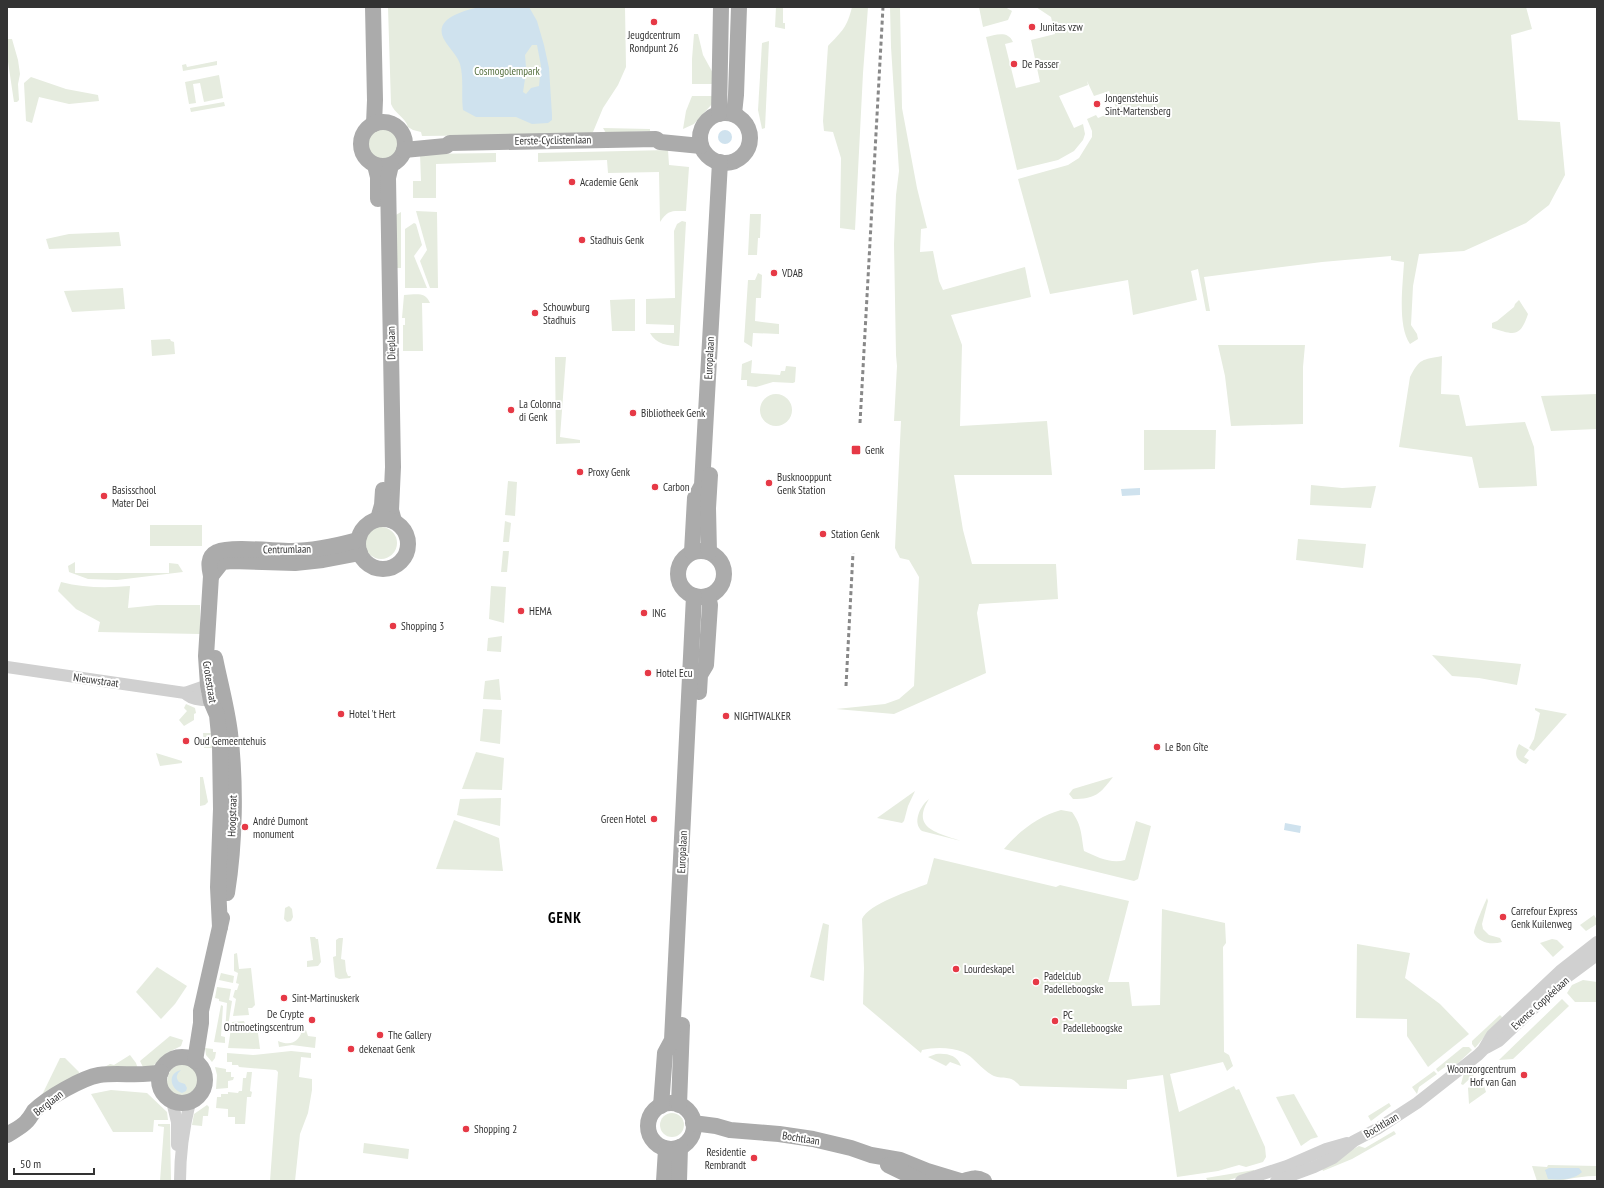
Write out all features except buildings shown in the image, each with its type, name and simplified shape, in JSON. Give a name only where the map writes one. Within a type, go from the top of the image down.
[{"type":"main road","points":[[373,7],[375,100],[374,124]]},
{"type":"main road","points":[[382,7],[386,109],[390,124]]},
{"type":"main road","points":[[721,7],[726,114]]},
{"type":"main road","points":[[726,114],[736,95],[739,7]]},
{"type":"main road","points":[[726,114],[739,118],[748,128],[750,139],[744,154],[734,161],[724,162],[712,159],[705,153],[701,146],[700,134],[706,122],[712,117],[726,114]]},
{"type":"main road","points":[[382,122],[390,124],[399,129],[404,144],[399,159],[391,165],[375,165],[365,157],[361,146],[365,132],[374,124],[382,122]]},
{"type":"main road","name":"Eerste-Cyclistenlaan","points":[[656,139],[660,135],[680,134],[702,129]]},
{"type":"main road","name":"Eerste-Cyclistenlaan","points":[[404,144],[446,146],[450,143],[656,139],[660,142],[701,146]]},
{"type":"main road","name":"Europalaan","points":[[692,552],[695,498],[702,485],[724,162]]},
{"type":"main road","name":"Europalaan","points":[[709,552],[708,500],[724,162]]},
{"type":"main road","name":"Dieplaan","points":[[375,165],[378,177],[383,467],[383,498],[378,519]]},
{"type":"main road","name":"Dieplaan","points":[[391,165],[388,178],[393,481],[391,510],[394,521]]},
{"type":"main road","points":[[378,519],[394,521],[402,528],[407,540],[407,549],[401,562],[387,568],[375,567],[365,562],[359,546],[359,534],[365,526],[378,519]]},
{"type":"main road","name":"Centrumlaan","points":[[219,557],[227,550],[292,551],[342,545],[359,546]]},
{"type":"main road","points":[[702,550],[709,552],[720,560],[724,570],[722,585],[714,594],[701,596],[683,589],[678,576],[680,563],[692,552],[702,550]]},
{"type":"main road","name":"Grotestraat","points":[[219,557],[210,576],[206,656],[216,693],[217,715],[226,744]]},
{"type":"main road","name":"Europalaan","points":[[679,1105],[700,675],[706,665],[710,605],[701,596]]},
{"type":"main road","name":"Europalaan","points":[[661,1106],[665,1053],[672,1040],[701,596]]},
{"type":"main road","name":"Hoogstraat","points":[[189,1059],[196,1018],[201,1011],[206,997],[220,927],[223,888],[221,809],[226,744]]},
{"type":"main road","points":[[174,1059],[189,1059],[201,1067],[204,1074],[205,1083],[203,1091],[197,1098],[190,1102],[178,1103],[167,1097],[160,1079],[166,1064],[174,1059]]},
{"type":"main road","name":"Berglaan","points":[[7,1135],[27,1121],[42,1118],[76,1096],[98,1086],[160,1079]]},
{"type":"main road","points":[[673,1104],[679,1105],[688,1112],[693,1128],[689,1140],[673,1148],[658,1145],[653,1140],[648,1127],[651,1115],[654,1110],[661,1106],[673,1104]]},
{"type":"main road","name":"Bochtlaan","points":[[693,1128],[716,1134],[730,1130],[779,1134],[814,1139],[851,1148],[871,1155],[900,1160],[926,1171],[960,1181]]},
{"type":"main road","points":[[664,1181],[673,1148]]},
{"type":"main road","points":[[673,1148],[679,1181]]},
{"type":"main road","name":"Bochtlaan","points":[[871,1155],[897,1170],[921,1181]]},
{"type":"main road","points":[[964,1181],[970,1178],[976,1178],[984,1181]]},
{"type":"street","name":"Nieuwstraat","points":[[7,667],[185,693],[216,693]]},
{"type":"street","points":[[1481,1053],[1492,1035],[1560,971],[1597,942]]},
{"type":"street","name":"Evence Coppéelaan","points":[[1481,1053],[1499,1041],[1566,978],[1597,955]]},
{"type":"street","name":"Bochtlaan","points":[[1276,1181],[1314,1167],[1333,1158],[1354,1141],[1377,1129],[1417,1103],[1481,1053]]},
{"type":"street","points":[[172,1101],[177,1122],[177,1147],[180,1158],[180,1181]]},
{"type":"street","points":[[180,1158],[183,1150],[190,1102]]},
{"type":"street","points":[[1241,1181],[1287,1166],[1326,1149],[1354,1141]]},
{"type":"green space","name":"Cosmogolempark","points":[[388,7],[625,7],[626,67],[618,85],[603,108],[593,132],[590,134],[422,136],[421,132],[408,127],[391,104]]},
{"type":"green space","points":[[776,7],[783,7],[783,23],[785,23],[785,29],[775,27]]},
{"type":"green space","points":[[852,7],[868,7],[855,230],[840,228],[841,158],[833,132],[824,131],[823,121],[828,46],[843,29],[848,20]]},
{"type":"green space","points":[[890,7],[900,7],[902,108],[917,188],[927,228],[921,229],[920,252],[933,251],[939,281],[943,290],[1025,267],[1031,297],[951,315],[962,345],[960,426],[1047,421],[1052,475],[954,475],[963,530],[972,564],[1056,564],[1058,599],[979,604],[977,613],[986,673],[894,714],[836,709],[885,704],[899,699],[914,686],[919,577],[909,560],[900,558],[895,548],[901,421],[894,421],[897,366],[894,244],[896,195],[899,171]]},
{"type":"green space","points":[[979,7],[1005,7],[1012,11],[1008,20],[983,27]]},
{"type":"green space","points":[[1036,7],[1526,7],[1532,29],[1511,35],[1518,120],[1560,122],[1565,175],[1549,205],[1526,223],[1464,251],[1419,254],[1413,286],[1411,325],[1417,334],[1418,339],[1410,344],[1403,326],[1402,316],[1404,262],[1391,260],[1391,256],[1322,262],[1204,277],[1210,311],[1206,311],[1198,269],[1191,271],[1197,300],[1133,315],[1128,280],[1050,294],[1018,179],[1068,165],[1079,158],[1092,137],[1092,131],[1087,119],[1096,115],[1098,118],[1117,110],[1109,91],[1094,96],[1087,81],[1088,85],[1059,96],[1074,128],[1083,124],[1085,134],[1083,140],[1074,151],[1058,160],[1017,170],[986,37],[1001,34],[1011,38],[1013,42],[1005,44],[1016,88],[1040,82],[1031,40],[1055,34],[1051,17]]},
{"type":"green space","points":[[694,34],[698,34],[703,55],[714,75],[714,84],[692,84]]},
{"type":"green space","points":[[7,39],[12,39],[18,60],[20,74],[18,84],[19,100],[17,102],[14,102],[7,55]]},
{"type":"green space","points":[[769,41],[765,128],[762,129],[758,110],[762,43]]},
{"type":"green space","points":[[217,61],[217,65],[183,71],[182,65],[186,64],[187,67]]},
{"type":"green space","points":[[219,75],[223,98],[204,102],[200,83],[193,84],[196,103],[189,104],[185,82]]},
{"type":"green space","points":[[31,77],[66,89],[98,95],[99,101],[69,104],[39,97],[32,123],[26,121],[24,83]]},
{"type":"green space","points":[[692,96],[714,96],[712,104],[694,124],[683,129],[686,111]]},
{"type":"green space","points":[[224,102],[225,106],[191,112],[190,108]]},
{"type":"green space","points":[[379,128],[385,128],[395,135],[398,144],[397,150],[391,157],[385,160],[379,160],[369,153],[366,147],[366,141],[373,131]]},
{"type":"green space","points":[[603,128],[650,129],[650,131],[606,133]]},
{"type":"green space","points":[[668,150],[669,165],[689,167],[686,211],[674,211],[668,213],[660,222],[659,172],[608,173],[607,160],[538,162],[538,153]]},
{"type":"green space","points":[[496,153],[496,162],[436,164],[436,198],[413,198],[413,181],[421,181],[420,154]]},
{"type":"green space","points":[[416,211],[437,212],[438,288],[430,288],[420,261],[427,250]]},
{"type":"green space","points":[[401,212],[401,268],[392,268],[394,216]]},
{"type":"green space","points":[[750,214],[761,214],[760,238],[758,238],[757,255],[748,255]]},
{"type":"green space","points":[[682,221],[686,222],[679,346],[675,346],[659,342],[650,333],[674,333],[674,325],[646,324],[646,299],[675,298],[674,231],[677,224]]},
{"type":"green space","points":[[414,223],[416,224],[422,245],[414,256],[427,288],[405,288],[405,229]]},
{"type":"green space","points":[[119,232],[121,246],[49,249],[46,239],[69,234]]},
{"type":"green space","points":[[758,273],[762,275],[761,298],[756,298],[755,321],[779,324],[779,334],[753,333],[752,347],[744,342],[748,280],[755,280]]},
{"type":"green space","points":[[123,288],[125,309],[72,312],[64,291]]},
{"type":"green space","points":[[404,295],[422,295],[428,299],[430,303],[422,303],[423,351],[403,351],[403,325],[405,325],[405,318],[402,318]]},
{"type":"green space","points":[[635,299],[635,331],[612,331],[610,300]]},
{"type":"green space","points":[[1519,300],[1528,314],[1519,331],[1511,333],[1492,328],[1492,323],[1497,321],[1514,307]]},
{"type":"green space","points":[[170,339],[174,342],[175,354],[152,356],[151,340]]},
{"type":"green space","points":[[1218,345],[1305,345],[1303,367],[1303,424],[1231,426],[1225,376]]},
{"type":"green space","points":[[1442,356],[1441,394],[1459,395],[1466,426],[1525,422],[1534,447],[1537,486],[1479,488],[1472,457],[1399,447],[1410,377],[1416,366],[1422,361]]},
{"type":"green space","points":[[555,357],[566,357],[560,437],[580,440],[580,443],[556,444]]},
{"type":"green space","points":[[752,360],[751,373],[780,375],[781,371],[785,371],[786,366],[796,367],[795,382],[773,382],[756,387],[747,386],[747,380],[741,380],[742,364]]},
{"type":"green space","points":[[773,394],[779,394],[789,401],[792,410],[791,416],[785,423],[779,426],[773,426],[763,419],[760,413],[760,407],[767,397]]},
{"type":"green space","points":[[1597,394],[1597,429],[1551,431],[1541,396]]},
{"type":"green space","points":[[1144,430],[1216,430],[1215,469],[1144,470]]},
{"type":"green space","points":[[508,481],[517,482],[515,516],[505,515]]},
{"type":"green space","points":[[1311,485],[1342,488],[1376,486],[1371,508],[1310,505]]},
{"type":"green space","points":[[505,521],[511,523],[509,542],[503,542]]},
{"type":"green space","points":[[150,525],[202,525],[202,546],[150,546]]},
{"type":"green space","points":[[378,527],[384,527],[394,534],[397,543],[396,549],[390,556],[384,559],[378,559],[368,552],[365,546],[365,540],[372,530]]},
{"type":"green space","points":[[1298,539],[1366,544],[1363,568],[1296,560]]},
{"type":"green space","points":[[503,551],[509,551],[507,572],[501,572]]},
{"type":"green space","points":[[75,562],[75,573],[169,573],[169,563],[178,564],[183,572],[117,580],[88,579],[69,572],[68,566]]},
{"type":"green space","points":[[61,582],[96,587],[130,586],[128,608],[157,605],[200,605],[200,634],[98,632],[100,622],[76,609],[58,591]]},
{"type":"green space","points":[[491,586],[506,587],[504,623],[489,619]]},
{"type":"green space","points":[[502,636],[501,652],[487,651],[488,638]]},
{"type":"green space","points":[[1432,655],[1521,664],[1517,685],[1479,678],[1452,676]]},
{"type":"green space","points":[[499,679],[501,700],[483,699],[485,681]]},
{"type":"green space","points":[[186,704],[195,708],[196,713],[194,714],[194,720],[184,726],[179,720],[187,711],[184,708]]},
{"type":"green space","points":[[1535,708],[1567,714],[1534,751],[1529,748],[1534,739],[1540,713],[1535,710]]},
{"type":"green space","points":[[483,709],[502,710],[500,744],[480,741]]},
{"type":"green space","points":[[203,733],[211,733],[209,742],[213,744],[212,748],[204,748]]},
{"type":"green space","points":[[1519,744],[1529,750],[1524,757],[1529,760],[1526,764],[1516,756],[1516,750]]},
{"type":"green space","points":[[476,752],[504,758],[502,790],[462,789]]},
{"type":"green space","points":[[156,753],[182,761],[182,763],[160,766]]},
{"type":"green space","points":[[200,777],[203,777],[208,802],[205,805],[200,806]]},
{"type":"green space","points":[[1113,777],[1104,788],[1092,797],[1073,799],[1069,794],[1073,789]]},
{"type":"green space","points":[[915,791],[902,823],[877,818]]},
{"type":"green space","points":[[501,798],[500,826],[457,815],[460,799]]},
{"type":"green space","points":[[929,799],[924,809],[923,817],[925,823],[936,832],[961,841],[922,831],[919,828],[917,819],[918,815]]},
{"type":"green space","points":[[1061,810],[1072,812],[1078,822],[1081,830],[1084,851],[1099,858],[1109,860],[1125,860],[1136,821],[1151,826],[1138,879],[1134,881],[1004,849],[1016,836],[1037,820]]},
{"type":"green space","points":[[454,820],[499,838],[503,871],[436,869]]},
{"type":"green space","points":[[934,858],[1056,887],[1060,885],[1129,901],[1108,982],[1129,982],[1132,1006],[1160,1005],[1162,909],[1225,923],[1226,943],[1223,947],[1224,1052],[1229,1055],[1233,1066],[1227,1071],[1223,1062],[1170,1074],[1179,1112],[1234,1086],[1236,1090],[1239,1089],[1265,1147],[1266,1157],[1263,1162],[1246,1167],[1239,1165],[1218,1171],[1177,1177],[1163,1075],[1127,1080],[1127,1089],[1020,1086],[1009,1078],[996,1077],[992,1075],[984,1070],[971,1057],[958,1050],[948,1048],[932,1048],[922,1050],[921,1053],[863,1004],[864,968],[862,919],[866,913],[881,903],[927,884]]},
{"type":"green space","points":[[1487,898],[1488,901],[1482,924],[1483,929],[1489,935],[1500,938],[1502,942],[1494,943],[1482,941],[1474,933],[1477,921]]},
{"type":"green space","points":[[289,906],[292,909],[293,917],[291,921],[287,922],[284,919],[285,908]]},
{"type":"green space","points":[[1594,915],[1597,920],[1597,924],[1586,931],[1580,925]]},
{"type":"green space","points":[[823,923],[829,925],[824,981],[810,977]]},
{"type":"green space","points":[[310,937],[315,937],[318,939],[321,962],[318,966],[307,967],[307,961],[313,960]]},
{"type":"green space","points":[[343,938],[341,959],[345,960],[346,971],[348,976],[351,976],[350,978],[339,979],[335,977],[333,957],[336,956],[336,940]]},
{"type":"green space","points":[[1552,939],[1557,940],[1564,947],[1553,957],[1540,943]]},
{"type":"green space","points":[[1357,944],[1410,953],[1405,978],[1440,1004],[1469,1034],[1428,1067],[1407,1036],[1407,1019],[1356,1018]]},
{"type":"green space","points":[[237,953],[239,969],[251,968],[255,1005],[252,1008],[248,1008],[249,1015],[233,1016],[236,999],[233,997],[239,984],[236,983],[238,973],[234,971],[234,954]]},
{"type":"green space","points":[[157,967],[187,986],[175,1004],[161,1019],[136,992]]},
{"type":"green space","points":[[221,973],[234,976],[233,983],[219,980]]},
{"type":"green space","points":[[1583,980],[1597,982],[1597,1002],[1575,1002],[1567,993],[1572,985]]},
{"type":"green space","points":[[217,987],[231,989],[229,1000],[232,1001],[227,1033],[225,1032],[227,1003],[219,1001],[219,999],[215,998]]},
{"type":"green space","points":[[1562,999],[1569,1006],[1513,1059],[1499,1060]]},
{"type":"green space","points":[[221,1005],[223,1006],[221,1036],[225,1037],[225,1043],[214,1042]]},
{"type":"green space","points":[[1500,1015],[1503,1018],[1490,1030],[1475,1048],[1472,1041]]},
{"type":"green space","points":[[244,1021],[245,1024],[250,1024],[251,1027],[257,1025],[260,1049],[228,1048],[232,1022]]},
{"type":"green space","points":[[306,1030],[308,1036],[316,1037],[315,1048],[292,1045],[279,1047],[278,1041],[290,1043],[296,1041],[302,1031]]},
{"type":"green space","points":[[170,1036],[183,1040],[181,1046],[167,1053],[152,1067],[143,1067],[140,1061]]},
{"type":"green space","points":[[1463,1047],[1469,1047],[1472,1050],[1457,1064],[1449,1064],[1438,1072],[1436,1069]]},
{"type":"green space","points":[[205,1048],[213,1049],[213,1052],[216,1052],[215,1058],[212,1062],[206,1055]]},
{"type":"green space","points":[[291,1051],[311,1053],[311,1058],[301,1057],[299,1077],[312,1079],[312,1090],[308,1113],[300,1134],[295,1181],[270,1181],[278,1072],[276,1070],[232,1065],[232,1062],[227,1062],[227,1053],[253,1055]]},
{"type":"green space","points":[[936,1054],[944,1054],[954,1057],[961,1066],[950,1062],[946,1066],[928,1057]]},
{"type":"green space","points":[[130,1055],[136,1063],[138,1069],[99,1070],[110,1064],[114,1065]]},
{"type":"green space","points":[[60,1058],[65,1058],[79,1072],[78,1076],[42,1095]]},
{"type":"green space","points":[[181,1064],[192,1067],[197,1074],[198,1082],[188,1095],[181,1097],[174,1094],[167,1084],[170,1071]]},
{"type":"green space","points":[[215,1067],[226,1069],[226,1072],[231,1072],[231,1077],[234,1077],[233,1080],[228,1081],[228,1088],[216,1089],[217,1075]]},
{"type":"green space","points":[[1473,1068],[1480,1069],[1463,1085],[1461,1084],[1464,1073]]},
{"type":"green space","points":[[1434,1071],[1437,1074],[1419,1087],[1417,1094],[1412,1087]]},
{"type":"green space","points":[[247,1072],[252,1072],[250,1091],[252,1092],[251,1097],[247,1097],[245,1124],[235,1124],[235,1117],[228,1117],[228,1109],[216,1108],[217,1097],[221,1097],[221,1094],[228,1094],[228,1092],[238,1093],[239,1091],[242,1091],[243,1078],[246,1078]]},
{"type":"green space","points":[[1478,1080],[1482,1080],[1486,1092],[1469,1104],[1468,1088]]},
{"type":"green space","points":[[111,1090],[147,1093],[167,1112],[168,1120],[154,1120],[153,1132],[113,1132],[91,1094]]},
{"type":"green space","points":[[1294,1094],[1318,1137],[1311,1139],[1301,1146],[1276,1097]]},
{"type":"green space","points":[[1389,1103],[1391,1106],[1371,1121],[1368,1116]]},
{"type":"green space","points":[[207,1105],[209,1107],[208,1116],[203,1116],[202,1126],[192,1125],[194,1114]]},
{"type":"green space","points":[[672,1113],[681,1116],[684,1125],[681,1134],[672,1137],[663,1134],[660,1125],[663,1116]]},
{"type":"green space","points":[[158,1124],[170,1124],[171,1181],[160,1181],[164,1127],[158,1126]]},
{"type":"green space","points":[[1394,1131],[1396,1134],[1352,1159],[1323,1171],[1321,1166],[1359,1146],[1365,1148]]},
{"type":"green space","points":[[364,1143],[409,1149],[408,1159],[363,1153]]},
{"type":"green space","points":[[1548,1165],[1597,1166],[1597,1176],[1544,1182],[1537,1181],[1532,1166],[1547,1167]]},
{"type":"green space","points":[[1254,1170],[1254,1172],[1226,1181],[1208,1181],[1206,1178]]},
{"type":"water","points":[[479,7],[529,7],[537,21],[549,68],[552,120],[548,123],[532,124],[516,117],[476,117],[463,110],[462,75],[460,64],[445,41],[442,33],[442,27],[451,17]],"holes":[[[532,45],[537,45],[541,66],[539,86],[531,88],[526,94],[523,92],[525,79],[531,71],[526,67],[525,55]]]},
{"type":"water","points":[[722,130],[728,130],[732,134],[732,140],[728,144],[722,144],[718,140],[718,134]]},
{"type":"water","points":[[1140,488],[1140,495],[1122,496],[1121,489]]},
{"type":"water","points":[[1285,823],[1301,826],[1300,833],[1284,830]]},
{"type":"water","points":[[181,1070],[177,1079],[179,1082],[185,1084],[187,1088],[186,1091],[182,1093],[175,1088],[172,1081],[174,1074]]},
{"type":"water","points":[[1549,1168],[1579,1168],[1582,1172],[1571,1178],[1548,1179],[1545,1170]]},
{"type":"railway","points":[[860,423],[883,7]]},
{"type":"railway","points":[[846,686],[853,553]]},
{"type":"place","name":"Jeugdcentrum Rondpunt 26","points":[[654,22]]},
{"type":"place","name":"Junitas vzw","points":[[1032,27]]},
{"type":"place","name":"De Passer","points":[[1014,64]]},
{"type":"place","name":"Jongenstehuis Sint-Martensberg","points":[[1097,104]]},
{"type":"place","name":"Academie Genk","points":[[572,182]]},
{"type":"place","name":"Stadhuis Genk","points":[[582,240]]},
{"type":"place","name":"VDAB","points":[[774,273]]},
{"type":"place","name":"Schouwburg Stadhuis","points":[[535,313]]},
{"type":"place","name":"La Colonna di Genk","points":[[511,410]]},
{"type":"place","name":"Bibliotheek Genk","points":[[633,413]]},
{"type":"place","name":"Genk","points":[[856,450]]},
{"type":"place","name":"Proxy Genk","points":[[580,472]]},
{"type":"place","name":"Busknooppunt Genk Station","points":[[769,483]]},
{"type":"place","name":"Carbon","points":[[655,487]]},
{"type":"place","name":"Basisschool Mater Dei","points":[[104,496]]},
{"type":"place","name":"Station Genk","points":[[823,534]]},
{"type":"place","name":"HEMA","points":[[521,611]]},
{"type":"place","name":"ING","points":[[644,613]]},
{"type":"place","name":"Shopping 3","points":[[393,626]]},
{"type":"place","name":"Hotel Ecu","points":[[648,673]]},
{"type":"place","name":"Hotel 't Hert","points":[[341,714]]},
{"type":"place","name":"NIGHTWALKER","points":[[726,716]]},
{"type":"place","name":"Oud Gemeentehuis","points":[[186,741]]},
{"type":"place","name":"Le Bon Gîte","points":[[1157,747]]},
{"type":"place","name":"Green Hotel","points":[[654,819]]},
{"type":"place","name":"André Dumont monument","points":[[245,827]]},
{"type":"place","name":"Carrefour Express Genk Kuilenweg","points":[[1503,917]]},
{"type":"place","name":"Lourdeskapel","points":[[956,969]]},
{"type":"place","name":"Padelclub Padelleboogske","points":[[1036,982]]},
{"type":"place","name":"Sint-Martinuskerk","points":[[284,998]]},
{"type":"place","name":"De Crypte Ontmoetingscentrum","points":[[312,1020]]},
{"type":"place","name":"PC Padelleboogske","points":[[1055,1021]]},
{"type":"place","name":"The Gallery","points":[[380,1035]]},
{"type":"place","name":"dekenaat Genk","points":[[351,1049]]},
{"type":"place","name":"Woonzorgcentrum Hof van Gan","points":[[1524,1075]]},
{"type":"place","name":"Shopping 2","points":[[466,1129]]},
{"type":"place","name":"Residentie Rembrandt","points":[[754,1158]]},
{"type":"district","name":"GENK","points":[[565,917]]}]
